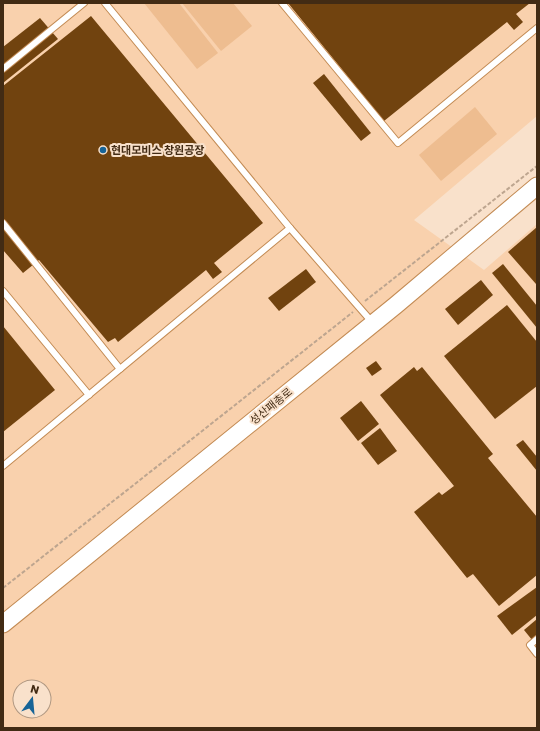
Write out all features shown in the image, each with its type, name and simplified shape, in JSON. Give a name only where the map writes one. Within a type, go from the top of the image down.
[{"type":"main road","name":"성산패총로","points":[[3,624],[373,324],[537,186]]},
{"type":"lane","points":[[3,69],[84,3]]},
{"type":"lane","points":[[105,3],[290,228],[373,324]]},
{"type":"lane","points":[[282,3],[398,143],[537,28]]},
{"type":"lane","points":[[3,224],[120,369]]},
{"type":"lane","points":[[3,466],[290,228]]},
{"type":"lane","points":[[3,291],[89,395]]},
{"type":"lane","points":[[537,639],[530,645],[537,654]]},
{"type":"path","points":[[3,588],[537,166]]},
{"type":"shaded area","points":[[3,3],[537,3],[537,116],[414,220],[484,270],[537,224],[537,728],[3,728]]},
{"type":"shaded area","points":[[144,3],[179,3],[218,53],[197,69]]},
{"type":"shaded area","points":[[182,3],[233,3],[252,26],[221,51]]},
{"type":"shaded area","points":[[475,107],[497,134],[441,181],[419,155]]},
{"type":"building","points":[[288,3],[530,3],[516,14],[523,22],[514,30],[507,22],[384,121]]},
{"type":"building","name":"현대모비스 창원공장","points":[[91,16],[263,223],[214,263],[222,272],[213,279],[206,270],[118,342],[115,338],[108,342],[39,260],[23,273],[3,250],[3,86]]},
{"type":"building","points":[[40,18],[58,39],[3,83],[3,47]]},
{"type":"building","points":[[324,74],[371,133],[361,141],[313,83]]},
{"type":"building","points":[[537,227],[537,283],[536,284],[508,252]]},
{"type":"building","points":[[503,264],[537,306],[537,328],[492,273]]},
{"type":"building","points":[[306,269],[316,282],[279,311],[268,298]]},
{"type":"building","points":[[481,280],[493,295],[458,325],[445,309]]},
{"type":"building","points":[[507,305],[537,342],[537,386],[495,419],[444,356]]},
{"type":"building","points":[[3,326],[55,390],[3,432]]},
{"type":"building","points":[[376,361],[382,369],[372,376],[366,368]]},
{"type":"building","points":[[414,367],[417,371],[422,367],[493,454],[488,458],[537,517],[537,575],[499,606],[473,574],[467,578],[414,512],[439,492],[442,495],[454,486],[380,395]]},
{"type":"building","points":[[361,401],[379,424],[358,441],[340,418]]},
{"type":"building","points":[[380,428],[397,451],[378,465],[361,443]]},
{"type":"building","points":[[523,440],[537,457],[537,471],[516,445]]},
{"type":"building","points":[[537,587],[537,615],[512,635],[497,616]]},
{"type":"building","points":[[537,619],[537,646],[524,630]]},
{"type":"place","name":"현대모비스 창원공장","points":[[103,150]]}]
